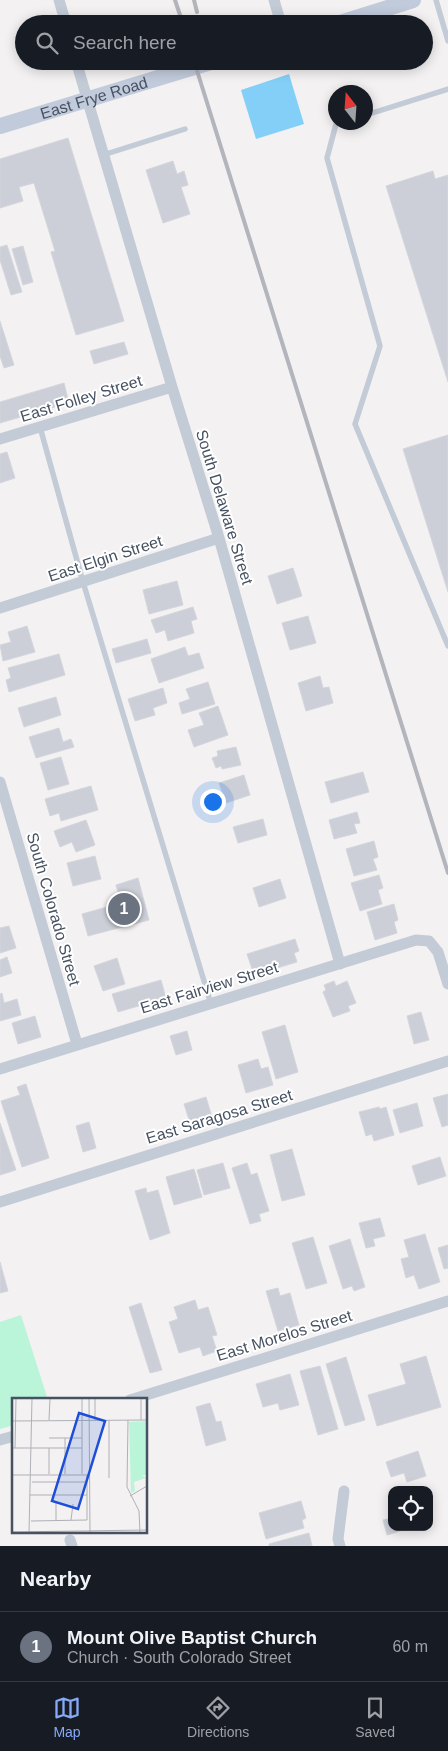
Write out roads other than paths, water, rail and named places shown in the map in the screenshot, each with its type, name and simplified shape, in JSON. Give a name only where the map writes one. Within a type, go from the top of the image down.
[{"type":"street","points":[[59,0],[63,15]]},
{"type":"street","points":[[274,0],[278,15]]},
{"type":"street","points":[[366,15],[413,0]]},
{"type":"street","name":"South Delaware Street","points":[[79,70],[172,387],[219,538],[340,964]]},
{"type":"street","name":"East Frye Road","points":[[0,126],[185,70]]},
{"type":"street","name":"East Folley Street","points":[[0,439],[172,387]]},
{"type":"street","name":"East Elgin Street","points":[[0,608],[219,538]]},
{"type":"street","name":"South Colorado Street","points":[[0,782],[78,1044]]},
{"type":"street","name":"East Fairview Street","points":[[0,1069],[416,940],[428,941],[438,952],[448,984]]},
{"type":"street","name":"East Saragosa Street","points":[[0,1202],[448,1061]]},
{"type":"street","name":"East Morelos Street","points":[[136,1398],[448,1301]]},
{"type":"street","points":[[340,1546],[338,1539],[344,1490]]},
{"type":"lane","points":[[436,0],[448,41]]},
{"type":"lane","points":[[373,113],[448,89]]},
{"type":"lane","points":[[103,155],[185,129]]},
{"type":"lane","points":[[334,130],[327,158],[380,346],[355,424],[448,646]]},
{"type":"lane","points":[[40,427],[83,582],[210,1004]]},
{"type":"water","points":[[289,74],[304,124],[256,139],[241,90]]},
{"type":"railway","points":[[175,0],[180,15]]},
{"type":"railway","points":[[194,0],[197,12]]},
{"type":"railway","points":[[197,70],[448,873]]},
{"type":"place","name":"Mount Olive Baptist Church","points":[[124,909]]}]
